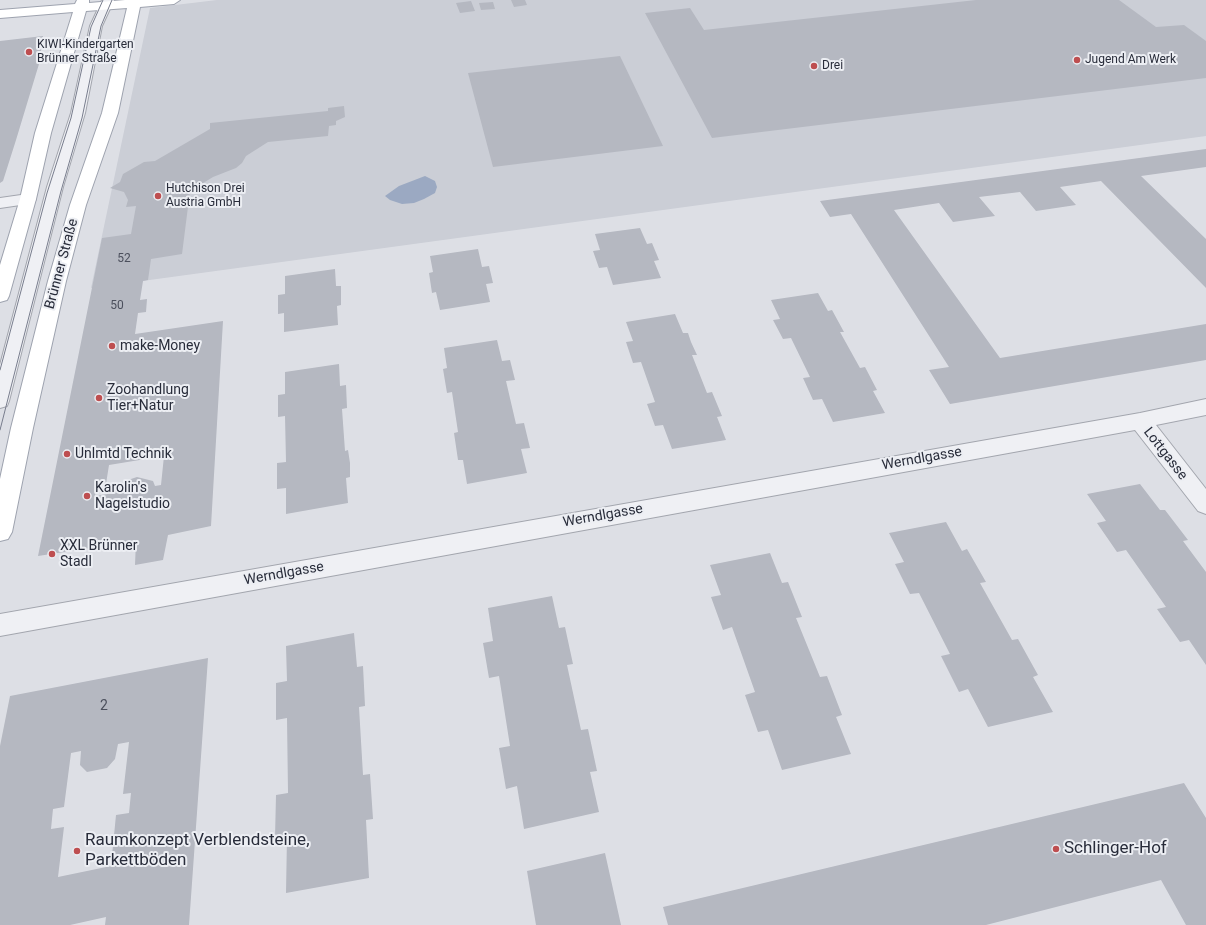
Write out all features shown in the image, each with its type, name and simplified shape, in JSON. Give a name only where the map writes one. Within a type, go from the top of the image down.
[{"type":"main road","points":[[0,14],[82,4],[174,0]]},
{"type":"main road","name":"Brünner Straße","points":[[0,532],[22,428],[57,281],[78,205],[110,113],[134,2]]},
{"type":"main road","points":[[0,296],[28,198],[43,133],[82,4]]},
{"type":"street","points":[[0,203],[28,198]]},
{"type":"street","name":"Werndlgasse","points":[[0,625],[1140,421],[1206,407]]},
{"type":"street","name":"Lottgasse","points":[[1140,421],[1206,505]]},
{"type":"lane","points":[[0,401],[56,187],[78,113],[96,26],[106,3]]},
{"type":"shaded area","points":[[217,0],[1206,0],[1206,136],[91,288],[150,8]]},
{"type":"water","points":[[425,176],[435,181],[437,187],[435,193],[424,199],[414,203],[402,204],[390,200],[385,196],[399,186]]},
{"type":"building","points":[[511,0],[525,0],[527,5],[514,7]]},
{"type":"building","points":[[976,0],[1119,0],[1156,27],[1184,25],[1206,41],[1206,78],[712,138],[645,13],[690,8],[704,30]]},
{"type":"building","points":[[471,1],[475,11],[460,13],[456,3]]},
{"type":"building","points":[[493,2],[495,9],[481,10],[479,3]]},
{"type":"building","points":[[43,36],[39,64],[3,181],[0,183],[0,41]]},
{"type":"building","points":[[620,56],[663,146],[493,167],[468,73]]},
{"type":"building","points":[[344,106],[345,117],[336,121],[336,125],[329,126],[328,136],[268,142],[246,156],[242,163],[236,168],[213,177],[190,191],[182,254],[151,259],[148,280],[143,281],[140,300],[147,299],[146,312],[138,313],[135,334],[223,321],[211,526],[168,535],[163,560],[135,565],[136,541],[38,556],[102,238],[131,234],[136,206],[126,207],[128,200],[124,192],[110,188],[120,182],[123,174],[144,162],[155,161],[210,129],[210,123],[328,111],[328,108]],"holes":[[[164,456],[161,485],[155,486],[153,481],[137,477],[125,481],[117,487],[114,493],[95,496],[97,486],[106,484],[109,465]]]},
{"type":"building","points":[[1206,149],[1206,167],[1141,176],[1206,239],[1206,288],[1101,181],[1060,187],[1076,205],[1036,211],[1020,192],[979,197],[995,216],[953,222],[939,203],[894,210],[1000,358],[1206,324],[1206,360],[950,404],[929,370],[949,367],[851,214],[830,217],[820,201]]},
{"type":"building","points":[[640,228],[647,244],[652,243],[659,260],[654,261],[661,278],[613,285],[607,267],[599,268],[593,251],[600,250],[595,234]]},
{"type":"building","points":[[478,249],[482,267],[489,266],[493,283],[486,284],[490,302],[440,310],[436,292],[432,293],[429,273],[433,272],[430,256]]},
{"type":"building","points":[[335,269],[336,286],[341,286],[341,305],[337,306],[338,325],[284,332],[284,313],[278,314],[278,295],[285,294],[285,276]]},
{"type":"building","points":[[818,293],[828,311],[832,310],[844,332],[840,332],[860,368],[865,367],[877,390],[873,391],[885,413],[833,422],[822,399],[813,400],[803,378],[810,377],[791,338],[783,339],[773,320],[780,319],[771,300]]},
{"type":"building","points":[[675,314],[683,333],[688,333],[697,355],[692,355],[707,393],[712,392],[722,416],[717,417],[726,440],[672,449],[663,425],[655,426],[647,404],[655,402],[641,362],[633,363],[626,342],[633,341],[626,322]]},
{"type":"building","points":[[497,340],[502,361],[510,360],[515,380],[506,381],[516,424],[524,423],[530,448],[521,449],[527,473],[467,484],[463,460],[458,460],[454,433],[458,432],[452,392],[447,393],[443,369],[447,368],[444,348]]},
{"type":"building","points":[[339,364],[340,386],[346,385],[347,408],[342,409],[345,451],[348,450],[350,463],[350,477],[346,478],[348,503],[286,514],[286,488],[277,489],[277,463],[286,462],[285,416],[278,417],[278,395],[285,394],[285,372]]},
{"type":"building","points":[[1140,484],[1160,510],[1165,510],[1188,540],[1183,541],[1206,572],[1206,665],[1189,640],[1180,642],[1157,609],[1166,607],[1126,550],[1117,552],[1097,523],[1106,521],[1087,494]]},
{"type":"building","points":[[946,522],[962,551],[967,549],[986,582],[980,583],[1012,640],[1018,639],[1038,675],[1033,677],[1053,712],[988,727],[968,689],[959,692],[941,656],[950,654],[919,593],[910,594],[895,564],[904,562],[889,533]]},
{"type":"building","points":[[770,553],[782,583],[788,582],[802,617],[796,618],[820,677],[827,676],[842,715],[836,717],[851,754],[782,770],[768,730],[758,732],[745,695],[755,692],[732,627],[723,630],[711,597],[721,595],[710,565]]},
{"type":"building","points":[[552,596],[559,628],[565,627],[573,664],[567,665],[581,730],[588,729],[597,771],[590,772],[599,812],[524,829],[517,786],[506,789],[499,748],[510,746],[499,676],[489,678],[483,643],[493,641],[488,608]]},
{"type":"building","points":[[354,633],[357,667],[363,666],[365,706],[359,707],[363,775],[370,774],[373,819],[366,820],[369,878],[286,893],[287,836],[275,838],[276,795],[288,793],[287,718],[276,720],[276,683],[287,681],[286,646]]},
{"type":"building","points":[[208,658],[189,925],[105,925],[106,917],[70,925],[0,925],[0,746],[10,696]],"holes":[[[129,742],[123,794],[131,793],[129,813],[116,815],[111,866],[58,877],[64,827],[51,829],[53,809],[64,807],[71,753],[81,751],[80,765],[87,772],[107,768],[115,759],[118,744]]]},
{"type":"building","name":"Schlinger-Hof","points":[[1184,783],[1206,818],[1206,925],[1186,925],[1161,880],[986,925],[668,925],[663,907]]},
{"type":"building","points":[[605,853],[621,925],[536,925],[527,871]]},
{"type":"tram line","points":[[0,370],[47,193],[71,118],[91,27],[103,0]]},
{"type":"tram line","points":[[0,430],[61,191],[82,118],[101,26],[112,0]]},
{"type":"place","name":"KIWI-Kindergarten Brünner Straße","points":[[29,52]]},
{"type":"place","name":"Jugend Am Werk","points":[[1077,60]]},
{"type":"place","name":"Drei","points":[[814,66]]},
{"type":"place","name":"Hutchison Drei Austria GmbH","points":[[158,196]]},
{"type":"place","name":"make-Money","points":[[112,346]]},
{"type":"place","name":"Zoohandlung Tier+Natur","points":[[99,398]]},
{"type":"place","name":"Unlmtd Technik","points":[[67,454]]},
{"type":"place","name":"Karolin's Nagelstudio","points":[[87,496]]},
{"type":"place","name":"XXL Brünner Stadl","points":[[52,554]]},
{"type":"place","name":"Schlinger-Hof","points":[[1056,849]]},
{"type":"place","name":"Raumkonzept Verblendsteine, Parkettböden","points":[[77,851]]}]
